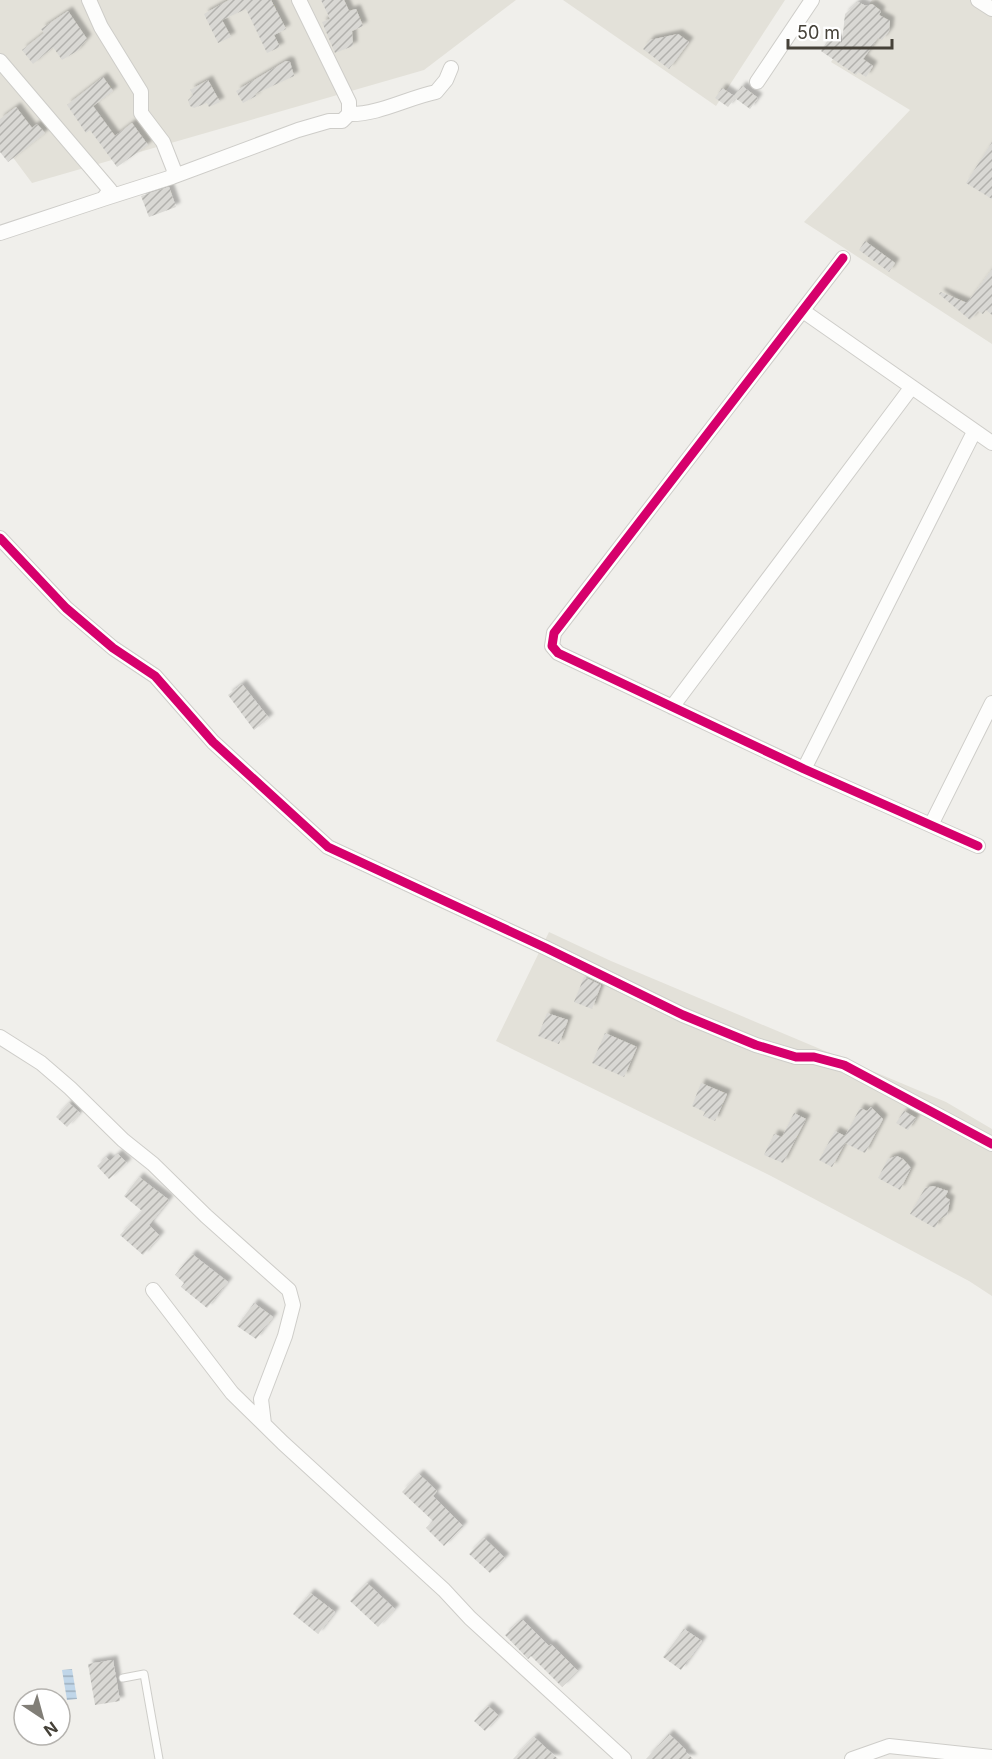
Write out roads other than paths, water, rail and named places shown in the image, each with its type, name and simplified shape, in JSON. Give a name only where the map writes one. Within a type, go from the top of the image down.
[{"type":"street","points":[[89,0],[101,27],[141,92],[141,113],[163,142],[174,170],[172,177]]},
{"type":"street","points":[[0,233],[172,177],[298,130],[329,121],[342,121],[349,114],[349,102],[299,0]]},
{"type":"street","points":[[757,82],[812,0]]},
{"type":"street","points":[[978,0],[992,9]]},
{"type":"street","points":[[0,61],[110,190],[103,199]]},
{"type":"street","points":[[349,114],[364,114],[436,92],[446,80],[451,68]]},
{"type":"street","points":[[843,258],[554,633],[552,646],[558,653],[804,769],[978,846]]},
{"type":"street","points":[[803,311],[992,444]]},
{"type":"street","points":[[672,707],[911,388]]},
{"type":"street","points":[[804,769],[974,432]]},
{"type":"street","points":[[0,538],[66,608],[113,648],[155,676],[213,742],[328,847],[546,948],[683,1015],[756,1045],[796,1057],[814,1057],[844,1065],[992,1144]]},
{"type":"street","points":[[931,825],[992,704]]},
{"type":"street","points":[[0,1037],[41,1064],[70,1088],[123,1140],[153,1164],[206,1216],[289,1290],[293,1305],[285,1336],[261,1399],[264,1424]]},
{"type":"street","points":[[153,1290],[232,1393],[419,1567],[470,1618],[624,1759]]},
{"type":"street","points":[[852,1759],[890,1746],[992,1757]]},
{"type":"lane","points":[[123,1678],[144,1674],[159,1759]]},
{"type":"water","points":[[72,1669],[77,1699],[72,1700],[72,1687],[65,1687],[62,1670]]}]
